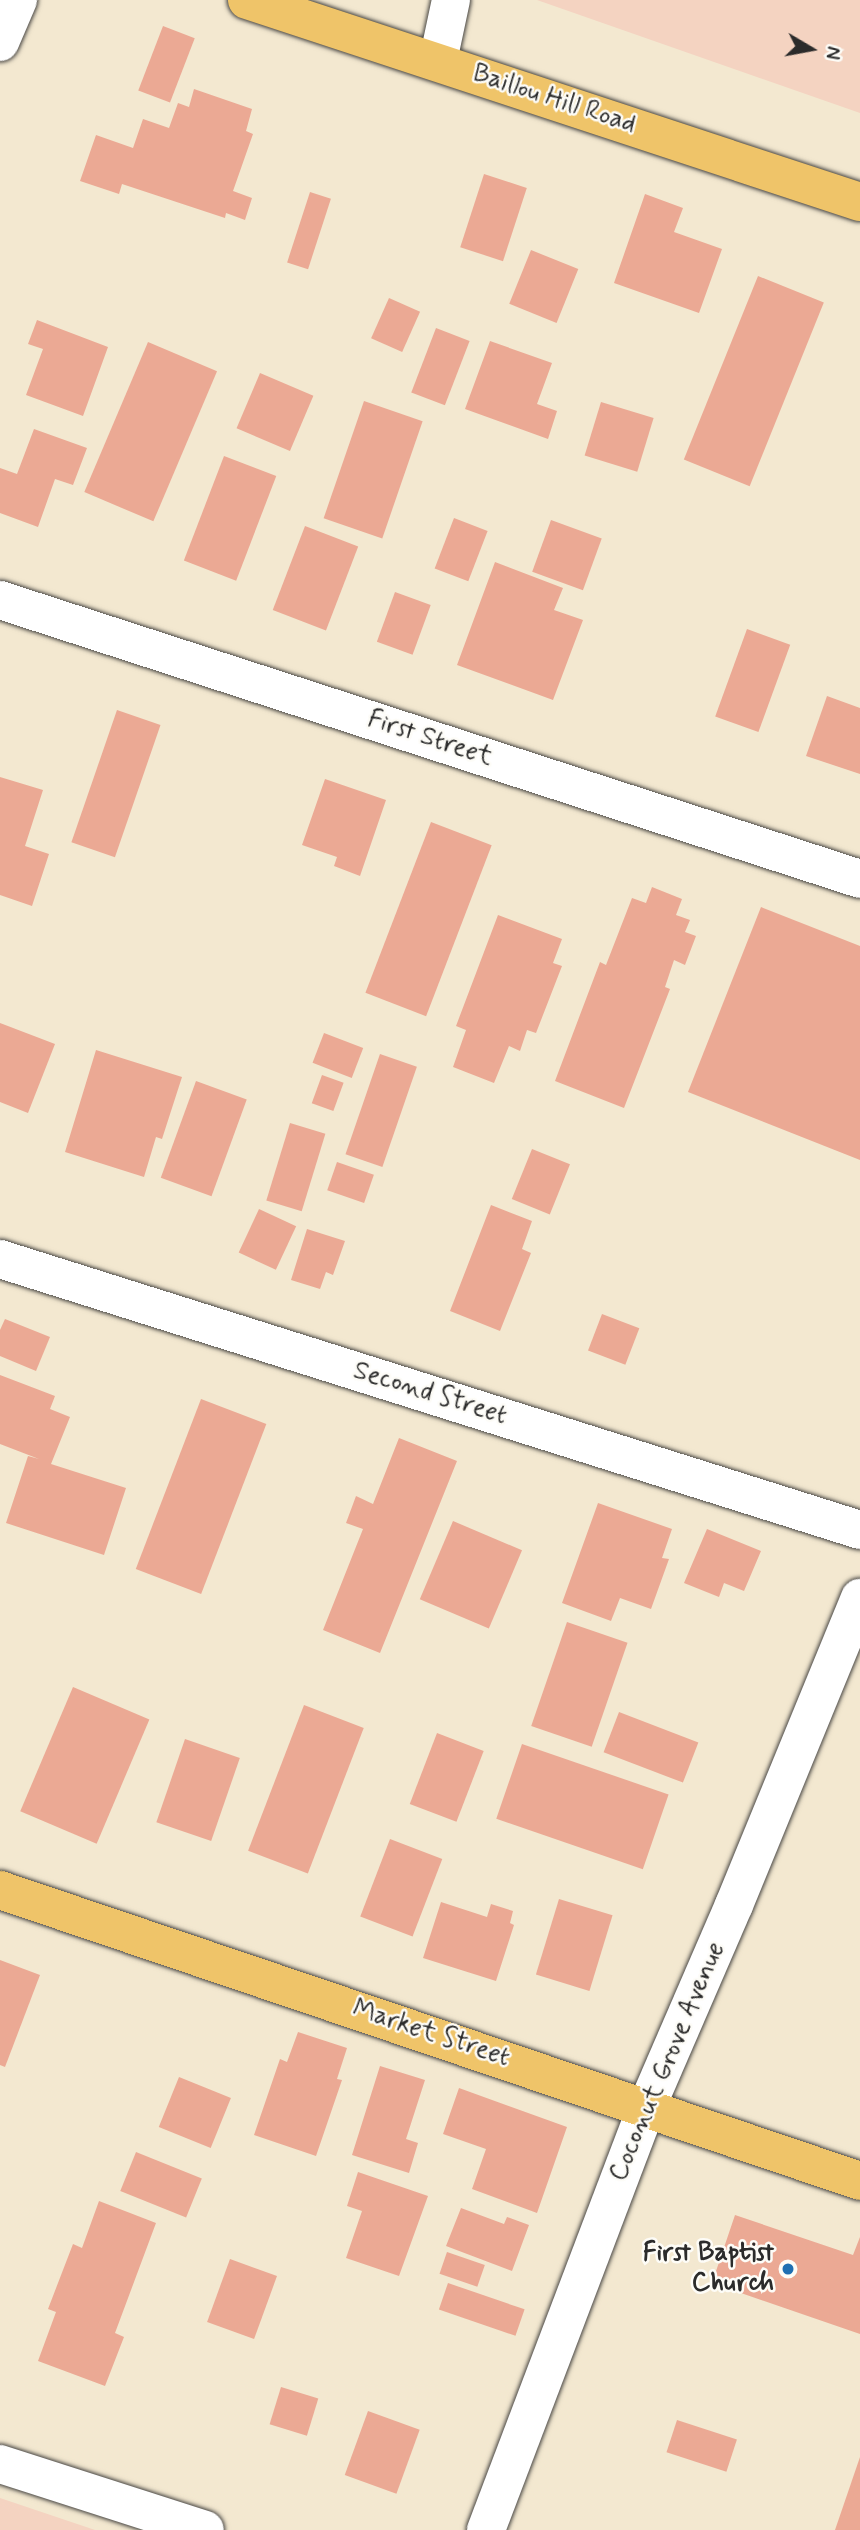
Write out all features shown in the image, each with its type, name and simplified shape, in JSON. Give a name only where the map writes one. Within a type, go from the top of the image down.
[{"type":"main road","name":"Baillou Hill Road","points":[[247,0],[860,202]]},
{"type":"main road","name":"Market Street","points":[[0,1890],[647,2106],[860,2181]]},
{"type":"street","points":[[0,42],[18,0]]},
{"type":"street","points":[[438,61],[451,0]]},
{"type":"street","name":"First Street","points":[[0,600],[860,879]]},
{"type":"street","name":"Second Street","points":[[0,1259],[860,1530]]},
{"type":"street","name":"Coconut Grove Avenue","points":[[486,2530],[647,2106],[734,1905],[860,1598]]},
{"type":"street","points":[[0,2464],[205,2530]]},
{"type":"shaded area","points":[[537,0],[860,0],[860,113]]},
{"type":"shaded area","points":[[0,2498],[95,2530],[0,2530]]},
{"type":"building","points":[[163,26],[195,38],[170,103],[138,90]]},
{"type":"building","points":[[194,89],[252,109],[246,131],[253,134],[233,191],[252,198],[245,220],[226,213],[225,218],[122,184],[119,194],[80,181],[96,135],[133,148],[143,119],[169,128],[178,103],[189,107]]},
{"type":"building","points":[[484,174],[527,188],[503,261],[460,247]]},
{"type":"building","points":[[310,192],[331,199],[308,269],[287,262]]},
{"type":"building","points":[[645,194],[683,208],[674,232],[722,249],[699,313],[614,283]]},
{"type":"building","points":[[531,250],[578,269],[557,323],[509,304]]},
{"type":"building","points":[[758,276],[824,303],[750,486],[684,460]]},
{"type":"building","points":[[389,298],[420,312],[402,352],[371,338]]},
{"type":"building","points":[[37,320],[108,347],[83,416],[26,395],[43,349],[28,344]]},
{"type":"building","points":[[436,328],[470,341],[445,405],[411,392]]},
{"type":"building","points":[[490,341],[552,363],[537,404],[557,411],[548,439],[465,409]]},
{"type":"building","points":[[148,342],[217,371],[153,521],[84,492]]},
{"type":"building","points":[[260,373],[313,396],[290,451],[237,428]]},
{"type":"building","points":[[364,401],[423,421],[382,538],[324,518]]},
{"type":"building","points":[[601,402],[654,418],[637,472],[585,456]]},
{"type":"building","points":[[34,429],[87,448],[73,485],[55,479],[38,527],[0,513],[0,468],[17,474]]},
{"type":"building","points":[[224,456],[276,476],[236,581],[184,561]]},
{"type":"building","points":[[454,518],[488,531],[468,581],[435,568]]},
{"type":"building","points":[[551,520],[602,538],[583,590],[532,572]]},
{"type":"building","points":[[305,526],[358,546],[326,630],[273,610]]},
{"type":"building","points":[[495,562],[563,588],[554,610],[583,620],[553,700],[457,665]]},
{"type":"building","points":[[395,592],[431,605],[413,655],[377,642]]},
{"type":"building","points":[[747,629],[790,645],[758,732],[715,716]]},
{"type":"building","points":[[827,696],[860,708],[860,774],[806,756]]},
{"type":"building","points":[[117,710],[160,725],[115,857],[71,842]]},
{"type":"building","points":[[0,777],[43,790],[25,846],[49,854],[32,906],[0,895]]},
{"type":"building","points":[[325,779],[386,800],[360,876],[334,866],[337,857],[302,845]]},
{"type":"building","points":[[431,822],[492,845],[426,1016],[365,993]]},
{"type":"building","points":[[652,887],[682,899],[676,915],[690,920],[685,932],[696,936],[685,965],[674,960],[665,987],[670,989],[624,1108],[555,1081],[600,962],[606,965],[632,898],[646,903]]},
{"type":"building","points":[[761,907],[860,946],[860,1160],[688,1092]]},
{"type":"building","points":[[498,915],[562,939],[553,963],[562,966],[536,1033],[527,1030],[520,1051],[509,1046],[494,1083],[453,1067],[466,1030],[456,1026]]},
{"type":"building","points":[[0,1023],[55,1044],[28,1113],[0,1102]]},
{"type":"building","points":[[324,1033],[363,1048],[352,1078],[313,1063]]},
{"type":"building","points":[[96,1050],[182,1077],[162,1139],[156,1137],[144,1177],[65,1152]]},
{"type":"building","points":[[380,1054],[417,1067],[382,1167],[345,1154]]},
{"type":"building","points":[[322,1075],[344,1083],[333,1111],[312,1103]]},
{"type":"building","points":[[196,1081],[247,1099],[212,1196],[161,1178]]},
{"type":"building","points":[[290,1123],[325,1134],[302,1211],[266,1200]]},
{"type":"building","points":[[532,1149],[570,1164],[550,1214],[512,1199]]},
{"type":"building","points":[[337,1162],[374,1175],[364,1203],[327,1190]]},
{"type":"building","points":[[491,1205],[532,1221],[522,1249],[531,1253],[500,1331],[450,1311]]},
{"type":"building","points":[[259,1209],[296,1226],[276,1270],[239,1253]]},
{"type":"building","points":[[307,1229],[345,1241],[333,1275],[326,1272],[320,1289],[291,1280]]},
{"type":"building","points":[[602,1314],[639,1328],[625,1365],[588,1350]]},
{"type":"building","points":[[5,1319],[50,1337],[36,1371],[0,1356],[0,1330]]},
{"type":"building","points":[[0,1375],[55,1396],[50,1409],[70,1417],[51,1464],[126,1488],[104,1555],[6,1523],[28,1456],[39,1459],[0,1444]]},
{"type":"building","points":[[201,1399],[266,1424],[201,1594],[136,1569]]},
{"type":"building","points":[[399,1438],[457,1461],[380,1653],[323,1630],[363,1529],[346,1523],[356,1496],[373,1504]]},
{"type":"building","points":[[598,1503],[672,1529],[662,1558],[669,1559],[651,1609],[620,1598],[611,1621],[562,1603]]},
{"type":"building","points":[[453,1521],[522,1550],[489,1629],[420,1599]]},
{"type":"building","points":[[707,1529],[761,1551],[744,1591],[724,1583],[719,1597],[684,1583]]},
{"type":"building","points":[[567,1622],[628,1643],[592,1747],[531,1726]]},
{"type":"building","points":[[73,1687],[149,1719],[97,1844],[20,1811]]},
{"type":"building","points":[[304,1705],[364,1728],[308,1874],[248,1851]]},
{"type":"building","points":[[619,1712],[698,1742],[683,1783],[604,1752]]},
{"type":"building","points":[[437,1733],[484,1751],[456,1822],[410,1804]]},
{"type":"building","points":[[185,1739],[240,1758],[211,1841],[156,1822]]},
{"type":"building","points":[[522,1744],[669,1794],[643,1869],[496,1819]]},
{"type":"building","points":[[390,1839],[442,1859],[413,1937],[360,1916]]},
{"type":"building","points":[[559,1899],[613,1915],[589,1991],[536,1975]]},
{"type":"building","points":[[441,1902],[487,1917],[491,1904],[513,1911],[510,1923],[514,1925],[496,1981],[423,1958]]},
{"type":"building","points":[[0,1960],[40,1975],[5,2067],[0,2065]]},
{"type":"building","points":[[298,2032],[347,2048],[337,2079],[342,2080],[316,2156],[254,2135],[280,2059],[287,2062]]},
{"type":"building","points":[[380,2066],[425,2080],[406,2139],[418,2143],[409,2173],[352,2155]]},
{"type":"building","points":[[179,2077],[231,2098],[211,2148],[159,2127]]},
{"type":"building","points":[[459,2088],[567,2127],[537,2213],[472,2189],[486,2149],[443,2134]]},
{"type":"building","points":[[136,2152],[202,2179],[186,2218],[120,2191]]},
{"type":"building","points":[[358,2172],[428,2196],[399,2276],[346,2258],[362,2211],[347,2206]]},
{"type":"building","points":[[99,2201],[156,2223],[115,2333],[124,2337],[105,2386],[38,2361],[56,2312],[48,2309],[73,2244],[82,2248]]},
{"type":"building","points":[[461,2208],[504,2224],[507,2217],[529,2225],[512,2271],[446,2246]]},
{"type":"building","name":"First Baptist Church","points":[[735,2215],[853,2255],[860,2237],[860,2334],[712,2283]]},
{"type":"building","points":[[447,2252],[485,2265],[477,2287],[440,2274]]},
{"type":"building","points":[[230,2259],[277,2276],[254,2339],[207,2322]]},
{"type":"building","points":[[448,2283],[525,2309],[515,2336],[439,2309]]},
{"type":"building","points":[[281,2387],[318,2398],[307,2436],[270,2424]]},
{"type":"building","points":[[368,2411],[420,2430],[396,2494],[345,2475]]},
{"type":"building","points":[[677,2420],[737,2439],[726,2472],[666,2452]]},
{"type":"building","points":[[860,2457],[860,2530],[835,2530]]},
{"type":"place","name":"First Baptist Church","points":[[788,2269]]}]
